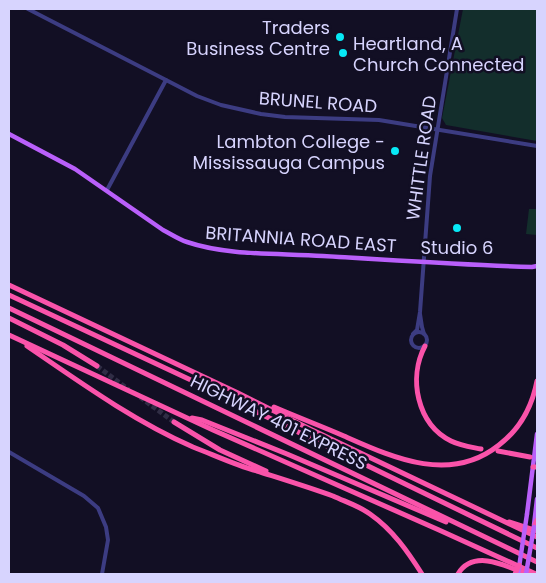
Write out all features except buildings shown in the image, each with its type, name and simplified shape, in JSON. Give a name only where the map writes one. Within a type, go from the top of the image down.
[{"type":"highway","points":[[10,285],[537,537]]},
{"type":"highway","name":"HIGHWAY 401 EXPRESS","points":[[9,295],[193,381],[537,548]]},
{"type":"highway","name":"HIGHWAY 401 EXPRESS","points":[[9,308],[537,562]]},
{"type":"highway","points":[[9,318],[63,345],[97,366]]},
{"type":"highway","points":[[12,336],[184,416],[536,574]]},
{"type":"highway","points":[[12,336],[121,409],[160,431],[193,447],[254,470],[316,490],[349,503],[372,515],[394,535],[422,574]]},
{"type":"highway","points":[[425,346],[418,361],[417,389],[420,403],[426,416],[435,429],[452,442],[481,449]]},
{"type":"highway","points":[[238,393],[395,456],[420,464],[442,466],[465,462],[479,457],[505,441],[520,425],[528,411],[537,381]]},
{"type":"highway","points":[[184,416],[202,420],[279,450],[496,542]]},
{"type":"highway","points":[[174,422],[220,450],[287,480]]},
{"type":"highway","points":[[498,451],[530,457]]},
{"type":"highway","points":[[504,522],[512,522],[535,529],[536,519]]},
{"type":"highway","points":[[458,574],[460,570],[472,561],[482,560],[498,563],[526,574]]},
{"type":"highway","points":[[516,574],[519,565]]},
{"type":"main road","name":"BRITANNIA ROAD EAST","points":[[9,134],[75,170],[107,190],[163,230],[185,241],[202,246],[231,251],[536,268]]},
{"type":"main road","points":[[519,565],[535,467],[537,434]]},
{"type":"main road","points":[[536,519],[537,499]]},
{"type":"main road","points":[[526,574],[535,529]]},
{"type":"street","name":"BRUNEL ROAD","points":[[28,9],[197,96],[221,105],[284,117],[379,120],[537,146]]},
{"type":"street","name":"WHITTLE ROAD","points":[[413,334],[417,330],[420,312],[428,196],[457,9]]},
{"type":"street","points":[[107,190],[166,80]]},
{"type":"street","name":"WHITTLE ROAD","points":[[420,312],[425,334]]},
{"type":"street","points":[[419,332],[425,334],[427,341],[425,346],[418,349],[413,346],[410,341],[413,334],[419,332]]},
{"type":"street","points":[[9,452],[84,496],[98,508],[106,527],[108,540],[102,574]]},
{"type":"green space","points":[[463,9],[537,9],[537,141],[446,125],[442,118]]},
{"type":"green space","points":[[529,209],[537,209],[537,235],[526,234]]},
{"type":"tunnel","points":[[97,366],[129,390]]},
{"type":"tunnel","points":[[140,397],[174,422]]},
{"type":"place","name":"Traders Business Centre","points":[[340,37]]},
{"type":"place","name":"Heartland, A Church Connected","points":[[343,53]]},
{"type":"place","name":"Lambton College - Mississauga Campus","points":[[395,151]]},
{"type":"place","name":"Studio 6","points":[[457,228]]}]
